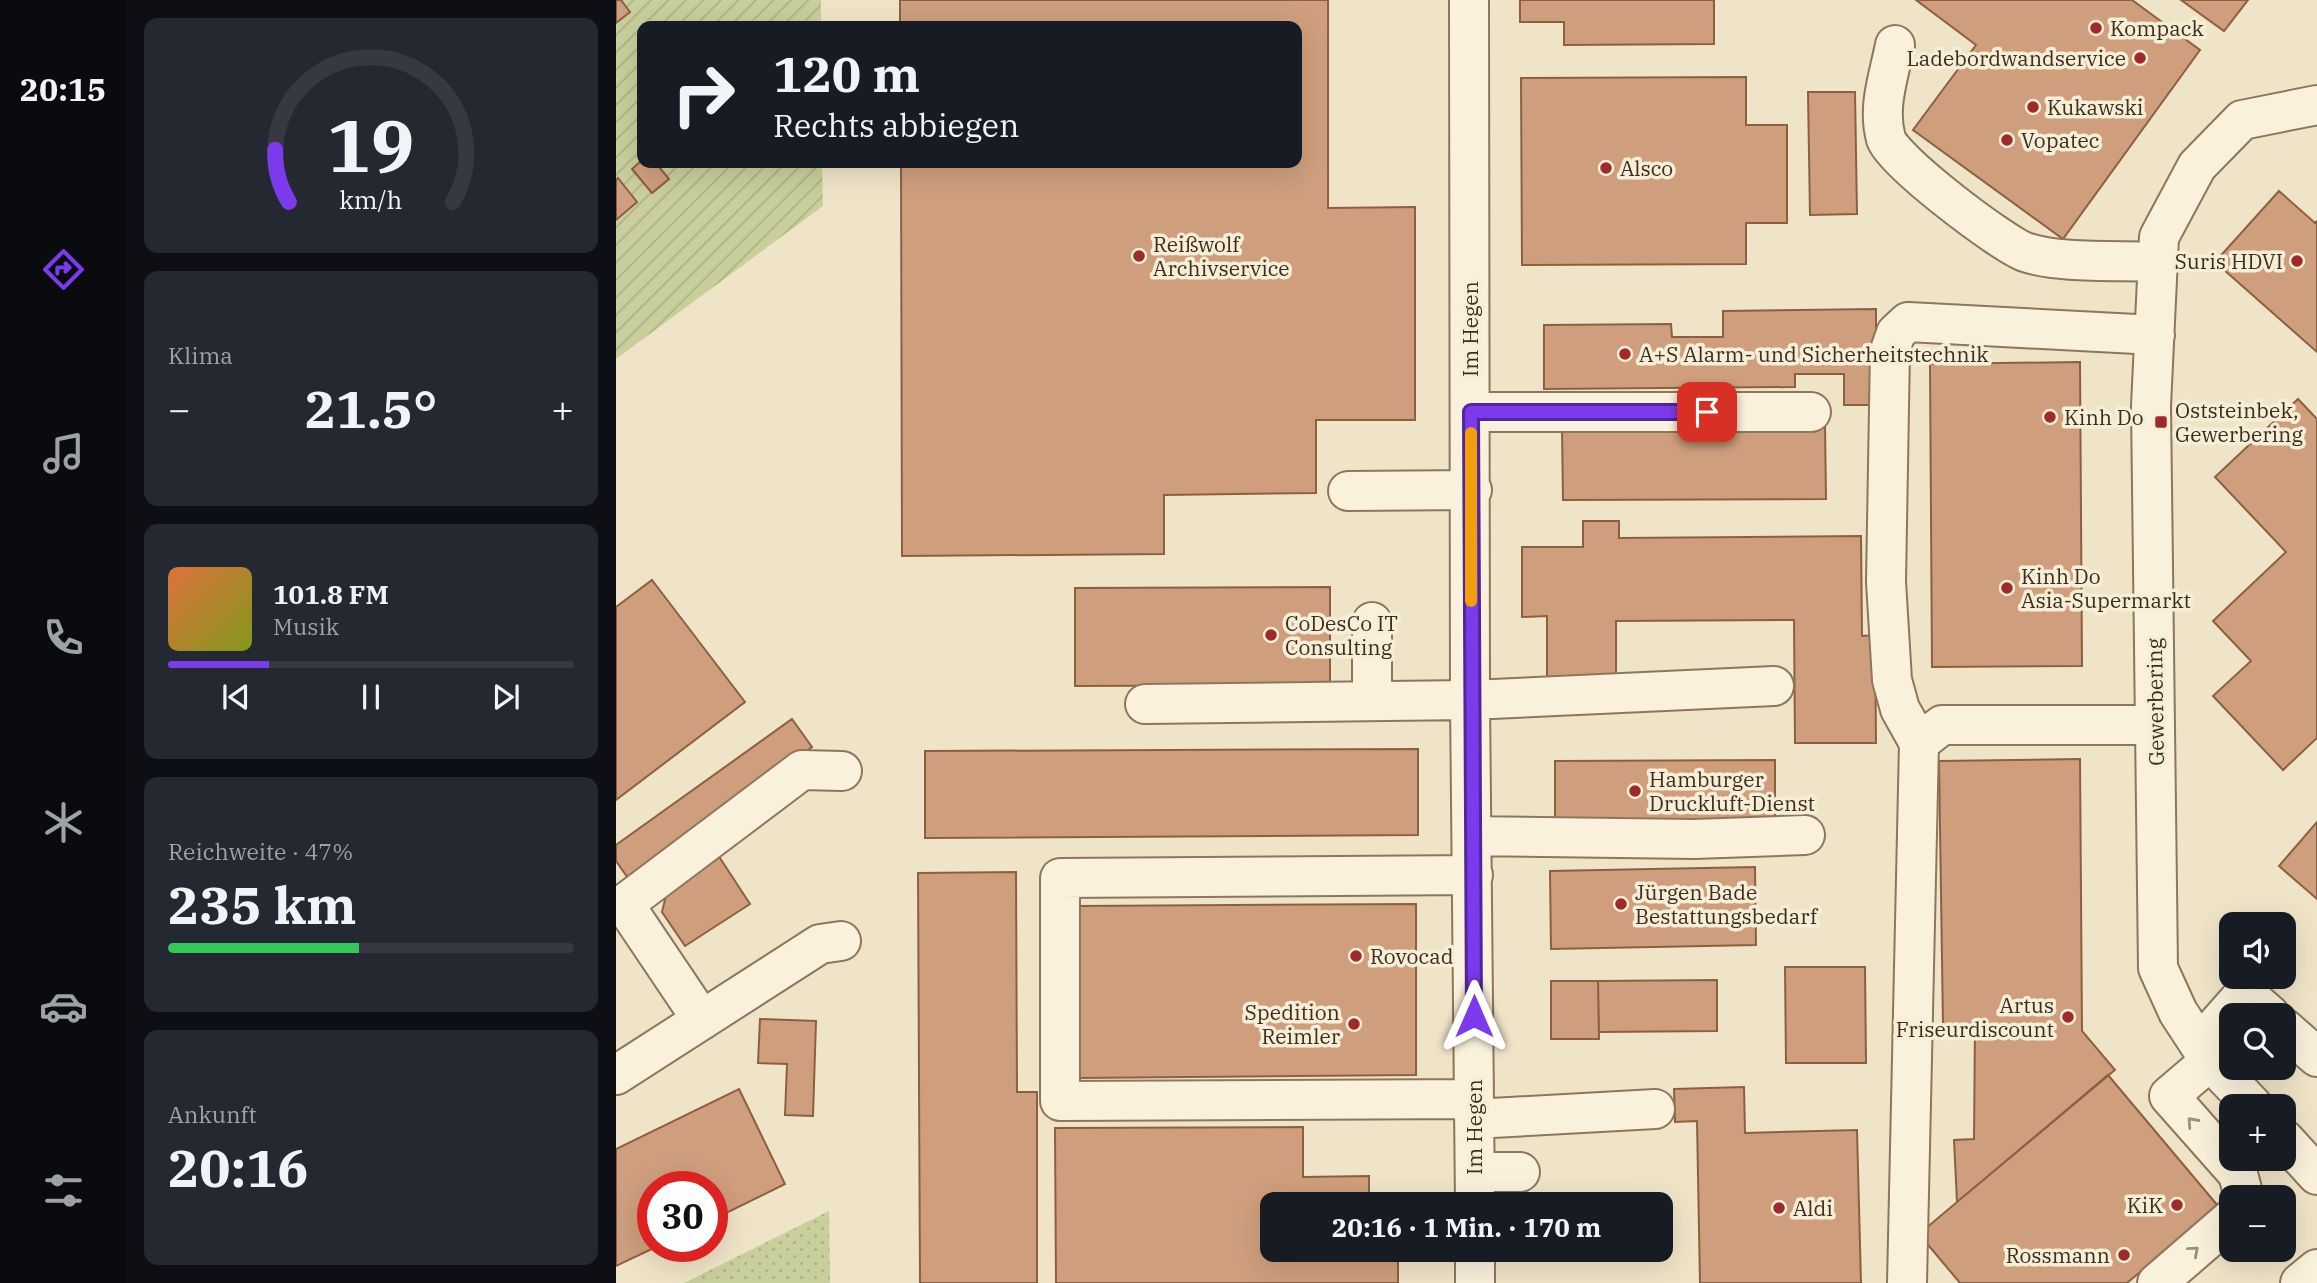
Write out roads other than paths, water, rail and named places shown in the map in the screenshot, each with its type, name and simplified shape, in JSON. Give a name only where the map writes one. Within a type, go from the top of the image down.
[{"type":"street","name":"Im Hegen","points":[[1469,0],[1475,1188]]},
{"type":"street","points":[[1895,45],[1881,110],[1887,142],[1929,184],[1983,226],[2023,251],[2048,258],[2158,262]]},
{"type":"street","name":"Gewerbering","points":[[2242,1094],[2205,1052],[2178,1012],[2158,968],[2151,407],[2159,237],[2197,166],[2242,120],[2317,105]]},
{"type":"street","points":[[1907,1283],[1919,743],[1900,709],[1892,680],[1886,582],[1890,350],[1896,333],[1908,323],[2155,335]]},
{"type":"street","points":[[1471,412],[1811,412]]},
{"type":"street","points":[[1348,491],[1472,490]]},
{"type":"street","points":[[1372,622],[1372,692],[1386,701]]},
{"type":"street","points":[[1145,704],[1471,700],[1774,686]]},
{"type":"street","points":[[1919,743],[1942,725],[2155,725]]},
{"type":"street","points":[[702,1020],[624,904],[802,770],[842,771]]},
{"type":"street","points":[[1472,836],[1694,839],[1805,835]]},
{"type":"street","points":[[1473,876],[1060,878],[1060,1101],[1474,1109],[1656,1109]]},
{"type":"street","points":[[616,1075],[820,943],[841,941]]},
{"type":"street","points":[[2238,1003],[2245,993],[2256,1003]]},
{"type":"street","points":[[2219,1031],[2169,1096],[2238,1174],[2241,1185]]},
{"type":"street","points":[[2296,1039],[2317,1058]]},
{"type":"street","points":[[2296,1152],[2317,1175]]},
{"type":"street","points":[[1475,1188],[1520,1172]]},
{"type":"street","points":[[2157,1283],[2219,1229]]},
{"type":"street","points":[[1475,1262],[1475,1283]]},
{"type":"street","points":[[2300,1283],[2317,1269]]},
{"type":"place","name":"Kompack","points":[[2096,28]]},
{"type":"place","name":"Ladebordwandservice","points":[[2140,58]]},
{"type":"place","name":"Kukawski","points":[[2033,107]]},
{"type":"place","name":"Vopatec","points":[[2007,140]]},
{"type":"place","name":"Alsco","points":[[1606,168]]},
{"type":"place","name":"Reißwolf Archivservice","points":[[1139,256]]},
{"type":"place","name":"Suris HDVI","points":[[2297,261]]},
{"type":"place","name":"A+S Alarm- und Sicherheitstechnik","points":[[1625,354]]},
{"type":"place","name":"Kinh Do","points":[[2050,417]]},
{"type":"place","name":"Oststeinbek, Gewerbering","points":[[2161,422]]},
{"type":"place","name":"Kinh Do Asia-Supermarkt","points":[[2007,588]]},
{"type":"place","name":"CoDesCo IT Consulting","points":[[1271,635]]},
{"type":"place","name":"Hamburger Druckluft-Dienst","points":[[1635,791]]},
{"type":"place","name":"Jürgen Bade Bestattungsbedarf","points":[[1621,904]]},
{"type":"place","name":"Rovocad","points":[[1356,956]]},
{"type":"place","name":"Artus Friseurdiscount","points":[[2068,1017]]},
{"type":"place","name":"Spedition Reimler","points":[[1354,1024]]},
{"type":"place","name":"KiK","points":[[2177,1205]]},
{"type":"place","name":"Aldi","points":[[1779,1208]]},
{"type":"place","name":"Rossmann","points":[[2124,1255]]}]
